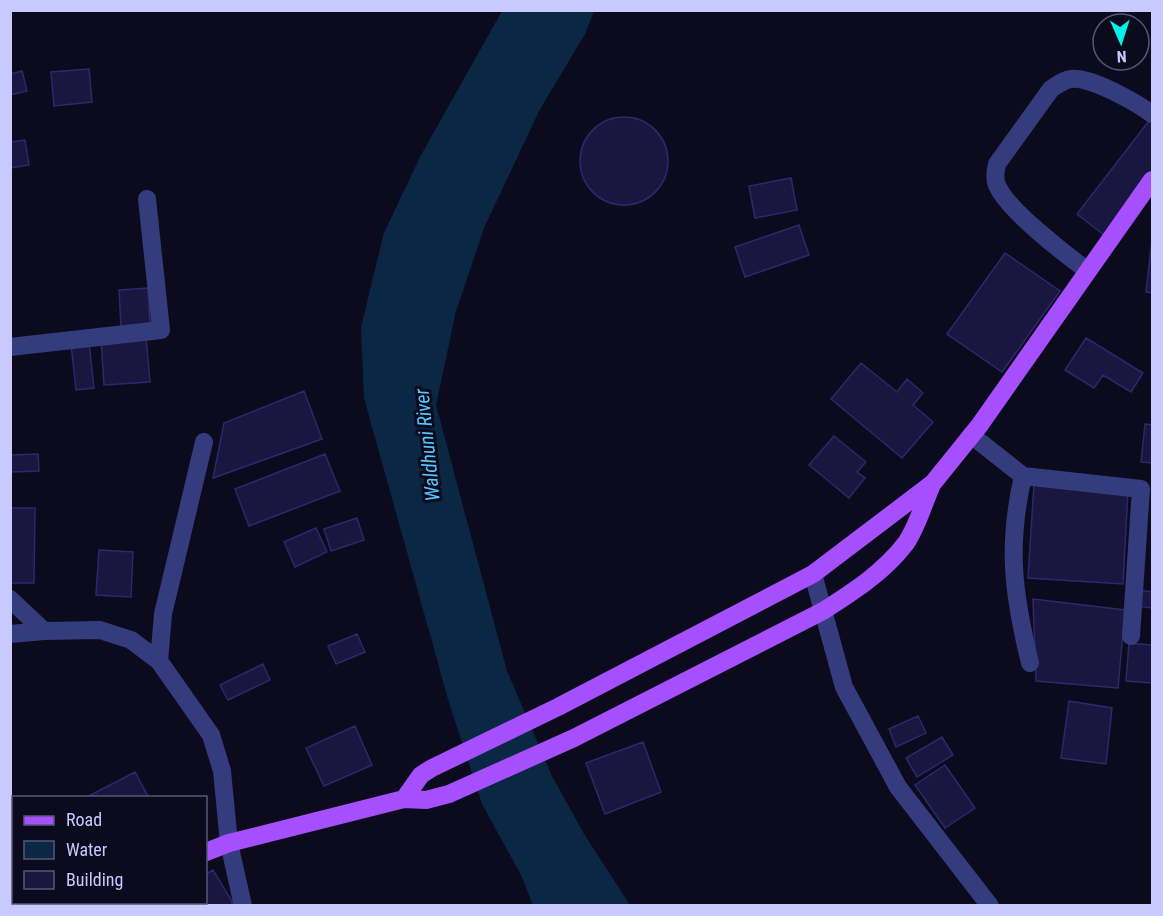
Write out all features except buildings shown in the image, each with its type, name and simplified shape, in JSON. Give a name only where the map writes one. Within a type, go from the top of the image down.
[{"type":"main road","points":[[404,799],[421,775],[432,768],[558,707],[813,574],[933,483],[971,435],[1152,180]]},
{"type":"main road","points":[[207,852],[229,843],[404,799],[426,800],[449,794],[574,738],[823,611],[857,590],[885,566],[907,542],[933,483]]},
{"type":"street","points":[[1088,271],[1033,226],[998,189],[995,179],[997,164],[1051,89],[1062,81],[1082,79],[1135,102],[1152,114]]},
{"type":"street","points":[[10,347],[161,330],[147,199]]},
{"type":"street","points":[[971,435],[1023,476],[1141,489],[1131,636]]},
{"type":"street","points":[[159,661],[163,614],[204,442]]},
{"type":"street","points":[[1023,476],[1015,510],[1012,568],[1017,612],[1030,663]]},
{"type":"street","points":[[813,574],[844,687],[898,787],[990,906]]},
{"type":"street","points":[[10,599],[44,631]]},
{"type":"street","points":[[10,634],[100,630],[131,640],[159,661],[211,735],[222,771],[229,843],[243,906]]},
{"type":"water","name":"Waldhuni River","points":[[502,11],[594,11],[585,34],[539,111],[484,228],[456,311],[436,405],[507,671],[552,776],[584,834],[630,905],[533,905],[522,877],[482,804],[448,699],[364,398],[361,327],[384,233],[420,157]]}]
